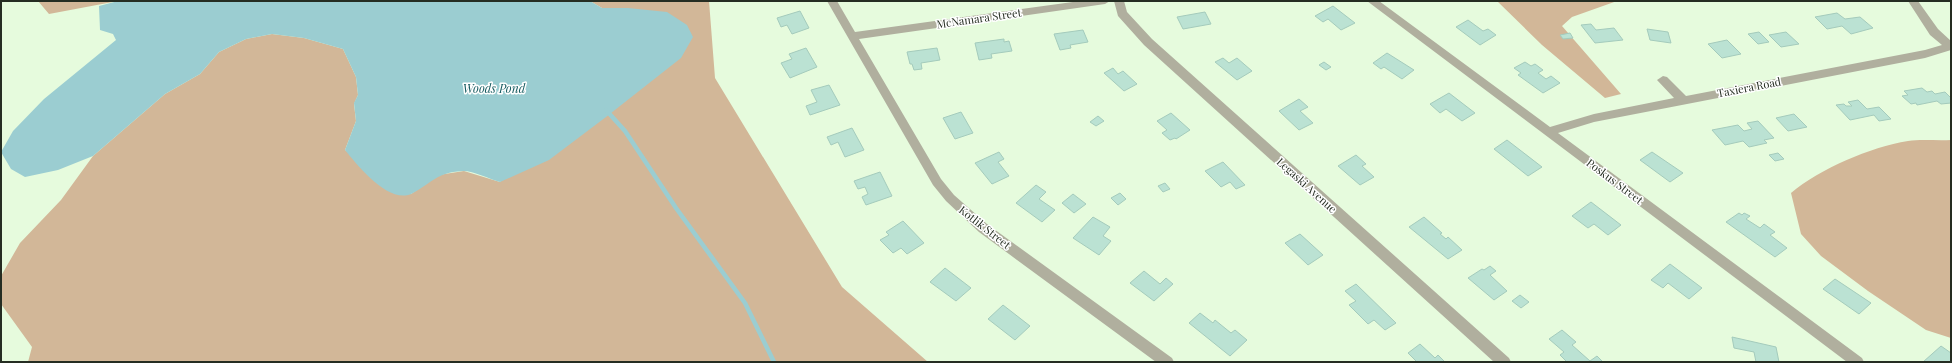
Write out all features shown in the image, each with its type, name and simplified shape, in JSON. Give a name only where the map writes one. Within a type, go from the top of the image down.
[{"type":"street","name":"Kotlik Street","points":[[832,1],[936,182],[950,198],[983,228],[1167,362]]},
{"type":"street","name":"McNamara Street","points":[[852,36],[1105,1]]},
{"type":"street","name":"Legaski Avenue","points":[[1119,1],[1122,13],[1148,42],[1504,362]]},
{"type":"street","name":"Poskus Street","points":[[1372,1],[1857,362]]},
{"type":"street","points":[[1913,1],[1934,32],[1950,46]]},
{"type":"street","name":"Taxiera Road","points":[[1548,132],[1594,118],[1925,54],[1950,46]]},
{"type":"street","points":[[1663,80],[1682,100]]},
{"type":"shaded area","points":[[38,1],[118,1],[49,14]]},
{"type":"shaded area","points":[[590,1],[709,1],[715,78],[842,287],[928,362],[28,362],[32,347],[1,304],[1,276],[20,243],[61,200],[93,156],[165,94],[200,74],[219,52],[246,39],[272,34],[304,38],[343,49],[356,77],[358,95],[354,104],[356,121],[345,150],[411,194],[438,175],[464,171],[500,182],[628,8],[602,8]]},
{"type":"shaded area","points":[[1497,1],[1617,1],[1572,17],[1562,26],[1621,94],[1605,98],[1542,45]]},
{"type":"shaded area","points":[[1951,140],[1951,338],[1926,330],[1868,291],[1821,256],[1801,234],[1791,193],[1816,176],[1846,160],[1878,148],[1908,141]]},
{"type":"water","name":"Woods Pond","points":[[118,1],[590,1],[602,8],[628,8],[667,12],[687,25],[693,37],[681,58],[549,160],[500,182],[475,173],[462,171],[440,176],[413,193],[404,196],[394,194],[385,189],[366,174],[345,150],[356,121],[354,103],[358,95],[356,77],[343,49],[304,38],[272,34],[246,39],[219,52],[200,74],[165,94],[93,156],[58,170],[25,177],[11,169],[1,152],[13,131],[44,99],[116,40],[113,34],[100,30],[99,6]]},
{"type":"building","points":[[1333,6],[1355,23],[1341,30],[1328,19],[1323,22],[1315,16]]},
{"type":"building","points":[[800,11],[809,28],[792,34],[787,25],[781,27],[777,18]]},
{"type":"building","points":[[1205,12],[1211,24],[1183,29],[1177,17]]},
{"type":"building","points":[[1837,13],[1845,19],[1860,17],[1873,28],[1851,34],[1842,26],[1827,29],[1815,17]]},
{"type":"building","points":[[1468,20],[1483,31],[1488,29],[1496,35],[1480,45],[1456,27]]},
{"type":"building","points":[[1591,24],[1596,30],[1614,28],[1623,40],[1595,43],[1581,25]]},
{"type":"building","points":[[1647,29],[1668,32],[1671,43],[1650,40]]},
{"type":"building","points":[[1083,30],[1088,42],[1070,45],[1071,48],[1060,50],[1054,34]]},
{"type":"building","points":[[1759,32],[1769,42],[1758,44],[1748,34]]},
{"type":"building","points":[[1786,32],[1799,44],[1781,47],[1769,35]]},
{"type":"building","points":[[1570,33],[1573,38],[1563,39],[1560,35]]},
{"type":"building","points":[[1004,39],[1004,42],[1009,41],[1012,51],[991,54],[992,58],[979,60],[975,43]]},
{"type":"building","points":[[1727,40],[1741,54],[1722,58],[1708,44]]},
{"type":"building","points":[[806,48],[817,67],[790,78],[781,63],[792,59],[789,54]]},
{"type":"building","points":[[937,48],[940,60],[921,63],[922,69],[914,70],[912,64],[910,64],[907,52]]},
{"type":"building","points":[[1387,53],[1414,70],[1402,79],[1384,67],[1381,69],[1373,63]]},
{"type":"building","points":[[1223,58],[1229,63],[1237,58],[1252,71],[1237,80],[1215,62]]},
{"type":"building","points":[[1324,62],[1331,67],[1326,70],[1319,65]]},
{"type":"building","points":[[1525,62],[1531,66],[1535,64],[1543,70],[1538,73],[1546,79],[1551,76],[1560,83],[1543,93],[1518,75],[1521,73],[1514,68]]},
{"type":"building","points":[[1113,68],[1118,74],[1123,71],[1137,84],[1124,91],[1104,73]]},
{"type":"building","points":[[829,85],[840,105],[810,115],[806,106],[817,102],[811,90]]},
{"type":"building","points":[[1922,88],[1927,92],[1932,91],[1935,94],[1945,92],[1951,98],[1951,103],[1941,104],[1937,101],[1917,105],[1916,103],[1911,104],[1902,96],[1908,95],[1904,91]]},
{"type":"building","points":[[1449,93],[1475,113],[1462,121],[1446,109],[1440,113],[1430,104]]},
{"type":"building","points":[[1299,99],[1308,107],[1300,111],[1313,123],[1299,130],[1279,111]]},
{"type":"building","points":[[1858,100],[1867,109],[1879,107],[1891,119],[1879,121],[1874,115],[1850,120],[1836,105],[1844,104],[1846,106],[1852,106],[1848,102]]},
{"type":"building","points":[[961,112],[973,133],[955,139],[943,118]]},
{"type":"building","points":[[1171,113],[1190,130],[1176,139],[1170,140],[1162,133],[1167,130],[1157,121]]},
{"type":"building","points":[[1794,114],[1807,127],[1788,131],[1776,118]]},
{"type":"building","points":[[1098,116],[1104,121],[1096,126],[1090,122]]},
{"type":"building","points":[[1758,121],[1774,138],[1764,140],[1767,143],[1749,147],[1743,141],[1725,145],[1712,130],[1738,125],[1744,131],[1752,129],[1747,123]]},
{"type":"building","points":[[852,128],[864,150],[845,157],[838,142],[831,145],[827,137]]},
{"type":"building","points":[[1507,140],[1542,167],[1528,176],[1494,149]]},
{"type":"building","points":[[999,152],[1004,159],[998,162],[1009,176],[992,184],[975,163]]},
{"type":"building","points":[[1652,152],[1683,173],[1670,182],[1640,160]]},
{"type":"building","points":[[1778,153],[1784,159],[1775,161],[1769,155]]},
{"type":"building","points":[[1356,155],[1366,164],[1362,166],[1374,177],[1360,185],[1338,166]]},
{"type":"building","points":[[1223,162],[1245,185],[1236,189],[1230,182],[1221,187],[1205,171]]},
{"type":"building","points":[[880,172],[892,196],[866,205],[862,197],[868,194],[865,187],[858,189],[854,181]]},
{"type":"building","points":[[1165,183],[1170,189],[1163,192],[1158,186]]},
{"type":"building","points":[[1036,185],[1046,192],[1039,199],[1055,210],[1042,222],[1016,203]]},
{"type":"building","points":[[1120,193],[1126,199],[1118,205],[1111,198]]},
{"type":"building","points":[[1073,194],[1086,204],[1074,213],[1062,203]]},
{"type":"building","points":[[1591,202],[1621,225],[1608,235],[1594,224],[1588,228],[1572,216]]},
{"type":"building","points":[[1739,213],[1742,215],[1744,213],[1750,216],[1746,219],[1760,228],[1764,224],[1775,232],[1770,235],[1787,248],[1775,257],[1726,222]]},
{"type":"building","points":[[1093,217],[1110,227],[1103,236],[1111,241],[1099,255],[1073,238]]},
{"type":"building","points":[[1424,217],[1442,233],[1440,234],[1446,239],[1448,237],[1462,250],[1448,259],[1409,227]]},
{"type":"building","points":[[903,221],[924,243],[907,254],[901,248],[893,253],[880,240],[889,235],[886,232]]},
{"type":"building","points":[[1300,234],[1323,255],[1308,265],[1285,243]]},
{"type":"building","points":[[1670,264],[1702,288],[1689,299],[1668,283],[1663,288],[1651,280]]},
{"type":"building","points":[[1490,266],[1496,271],[1490,275],[1507,291],[1494,300],[1468,278]]},
{"type":"building","points":[[945,268],[971,288],[956,301],[930,282]]},
{"type":"building","points":[[1144,271],[1160,284],[1166,278],[1173,284],[1154,301],[1130,283]]},
{"type":"building","points":[[1835,279],[1871,303],[1859,314],[1823,289]]},
{"type":"building","points":[[1356,284],[1396,323],[1385,330],[1374,320],[1368,324],[1349,305],[1356,301],[1345,291]]},
{"type":"building","points":[[1520,295],[1529,302],[1521,308],[1512,301]]},
{"type":"building","points":[[1003,305],[1030,326],[1015,340],[988,319]]},
{"type":"building","points":[[1200,313],[1213,323],[1215,320],[1231,333],[1235,330],[1247,340],[1230,356],[1189,323]]},
{"type":"building","points":[[1562,330],[1576,342],[1572,345],[1590,361],[1597,356],[1603,362],[1567,362],[1560,355],[1564,352],[1549,339]]},
{"type":"building","points":[[1732,337],[1776,347],[1779,362],[1756,362],[1754,352],[1734,348]]},
{"type":"building","points":[[1420,344],[1435,358],[1438,355],[1445,362],[1417,362],[1408,353]]},
{"type":"building","points":[[1941,346],[1951,353],[1951,362],[1923,362]]},
{"type":"waterway","points":[[606,110],[625,131],[676,208],[745,303],[774,362]]}]
